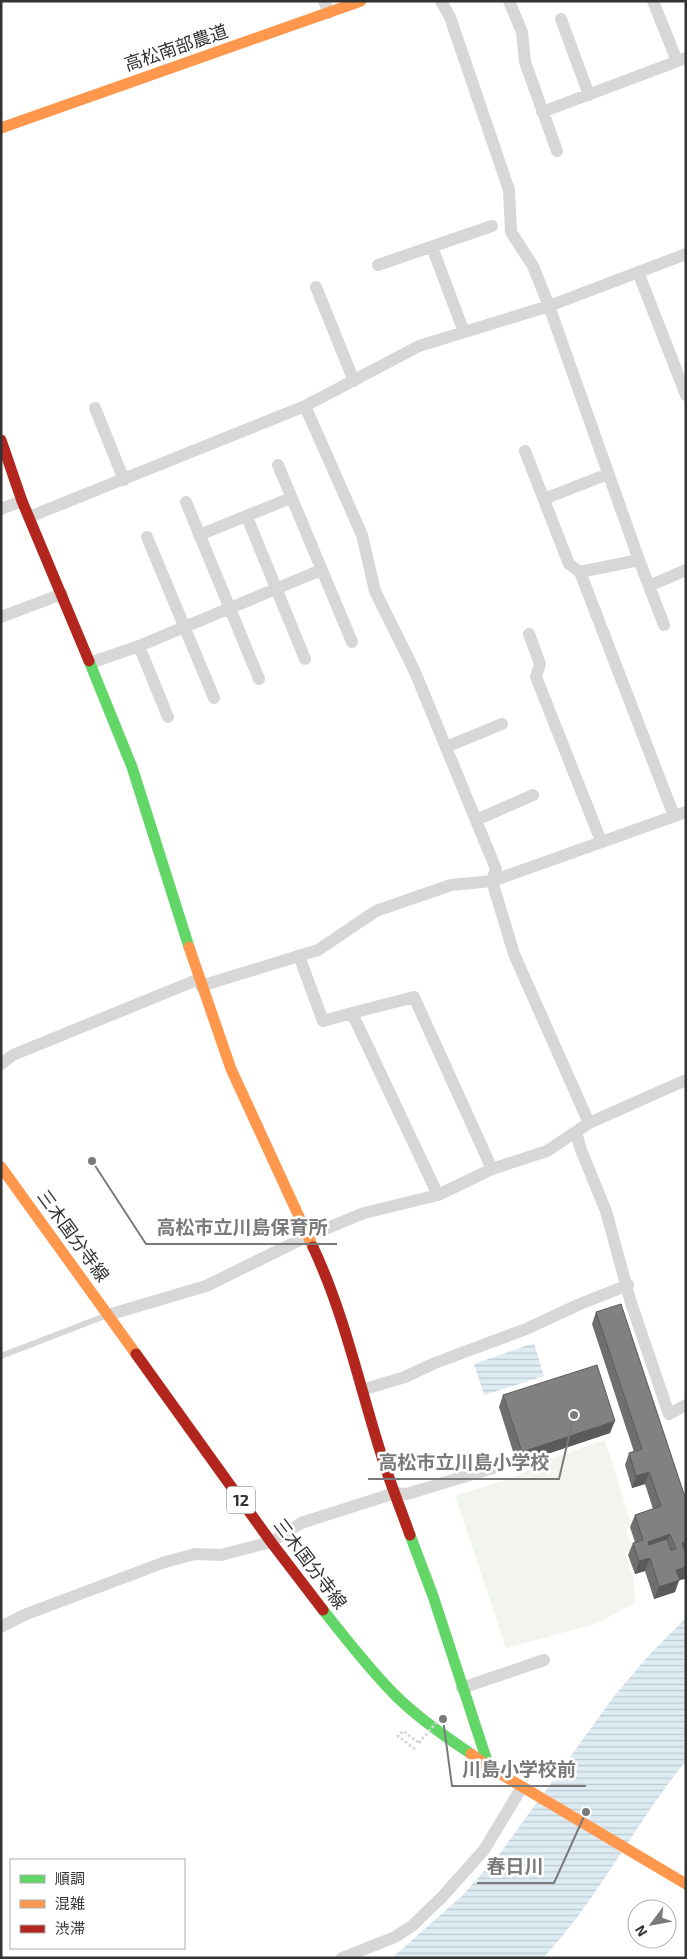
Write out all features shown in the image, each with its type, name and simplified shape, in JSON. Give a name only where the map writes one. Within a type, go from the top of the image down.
[{"type":"street","name":"高松南部農道","points":[[1,128],[327,7],[361,1]]},
{"type":"street","points":[[440,1],[450,18],[509,190],[511,232],[533,266],[549,306],[664,625]]},
{"type":"street","points":[[508,1],[522,32],[525,62],[557,150]]},
{"type":"street","points":[[542,112],[681,60],[653,1]]},
{"type":"street","points":[[561,19],[588,95]]},
{"type":"street","points":[[378,265],[492,226]]},
{"type":"street","points":[[432,247],[464,332]]},
{"type":"street","points":[[29,517],[306,406],[419,346],[549,306],[686,254]]},
{"type":"street","points":[[638,272],[686,395]]},
{"type":"street","points":[[316,287],[354,381]]},
{"type":"street","points":[[306,406],[362,535],[375,591],[415,672],[496,869],[492,881],[514,954],[589,1123]]},
{"type":"street","points":[[95,408],[124,480]]},
{"type":"street","points":[[1,440],[22,502],[62,594],[132,767],[200,982],[230,1069],[322,1266],[383,1461],[433,1596],[489,1767]]},
{"type":"street","points":[[1,1064],[13,1055],[200,982],[318,950],[376,912],[451,885],[492,881],[680,814],[580,572],[568,564],[525,451]]},
{"type":"street","points":[[278,465],[352,642]]},
{"type":"street","points":[[544,499],[608,474]]},
{"type":"street","points":[[199,535],[292,498]]},
{"type":"street","points":[[1,509],[22,502]]},
{"type":"street","points":[[186,502],[259,679]]},
{"type":"street","points":[[247,517],[305,659]]},
{"type":"street","points":[[147,537],[214,698]]},
{"type":"street","points":[[580,572],[639,560]]},
{"type":"street","points":[[90,663],[139,646],[321,570]]},
{"type":"street","points":[[649,586],[686,570]]},
{"type":"street","points":[[1,617],[62,594]]},
{"type":"street","points":[[529,634],[540,664],[536,678],[601,841]]},
{"type":"street","points":[[139,646],[168,717]]},
{"type":"street","points":[[446,747],[502,724]]},
{"type":"street","points":[[476,820],[533,795]]},
{"type":"street","points":[[299,956],[323,1021],[414,997],[492,1169]]},
{"type":"street","points":[[352,1013],[438,1195]]},
{"type":"street","points":[[108,1315],[206,1286],[308,1236],[364,1213],[438,1195],[492,1169],[547,1151],[589,1123],[686,1080]]},
{"type":"street","points":[[576,1132],[580,1150],[606,1211],[628,1285],[631,1303],[669,1414],[686,1405]]},
{"type":"street","name":"三木国分寺線","points":[[1,1167],[271,1542],[356,1652],[396,1696],[435,1729],[489,1767],[686,1884]]},
{"type":"street","points":[[362,1390],[405,1377],[435,1363],[526,1329],[580,1304],[628,1285]]},
{"type":"street","points":[[1,1627],[24,1616],[165,1562],[195,1554],[221,1555],[271,1542],[301,1523],[396,1493],[407,1494],[496,1467]]},
{"type":"street","points":[[462,1688],[544,1660]]},
{"type":"street","points":[[342,1958],[395,1937],[418,1920],[442,1897],[484,1850],[524,1788]]},
{"type":"lane","points":[[1,1356],[108,1315]]},
{"type":"path","points":[[415,1749],[398,1736],[403,1731],[419,1743],[444,1713]]},
{"type":"shaded area","points":[[534,1343],[544,1376],[484,1395],[474,1364]]},
{"type":"shaded area","points":[[605,1440],[631,1523],[626,1531],[634,1550],[625,1553],[634,1581],[635,1603],[595,1624],[506,1648],[455,1496],[515,1477],[550,1459]]},
{"type":"shaded area","points":[[686,1618],[686,1761],[667,1785],[582,1911],[563,1935],[543,1958],[392,1958],[463,1895],[501,1852],[615,1695],[649,1655]]},
{"type":"building","points":[[621,1304],[686,1500],[686,1542],[682,1543],[686,1555],[686,1567],[676,1570],[680,1580],[659,1587],[650,1558],[639,1561],[633,1543],[643,1540],[635,1515],[661,1506],[649,1472],[636,1476],[629,1453],[642,1449],[596,1312]],"holes":[[[670,1534],[676,1549],[671,1550],[667,1539],[649,1545],[648,1542]]]},
{"type":"building","points":[[597,1365],[615,1421],[522,1452],[503,1395]]},
{"type":"traffic: fast","points":[[89,661],[132,767],[189,947]]},
{"type":"traffic: fast","points":[[410,1535],[433,1596],[489,1767]]},
{"type":"traffic: fast","points":[[323,1610],[395,1695],[422,1719],[471,1754]]},
{"type":"traffic: slow","points":[[1,128],[361,1]]},
{"type":"traffic: slow","points":[[189,947],[231,1069],[313,1247]]},
{"type":"traffic: slow","points":[[1,1167],[136,1354]]},
{"type":"traffic: slow","points":[[471,1754],[489,1767],[686,1884]]},
{"type":"traffic: jam","points":[[1,440],[22,501],[89,661]]},
{"type":"traffic: jam","points":[[313,1247],[334,1299],[383,1460],[410,1535]]},
{"type":"traffic: jam","points":[[136,1354],[271,1542],[323,1610]]},
{"type":"place","name":"高松市立川島保育所","points":[[92,1161]]},
{"type":"place","name":"高松市立川島小学校","points":[[574,1415]]},
{"type":"place","name":"川島小学校前","points":[[443,1719]]},
{"type":"place","name":"春日川","points":[[586,1812]]}]
